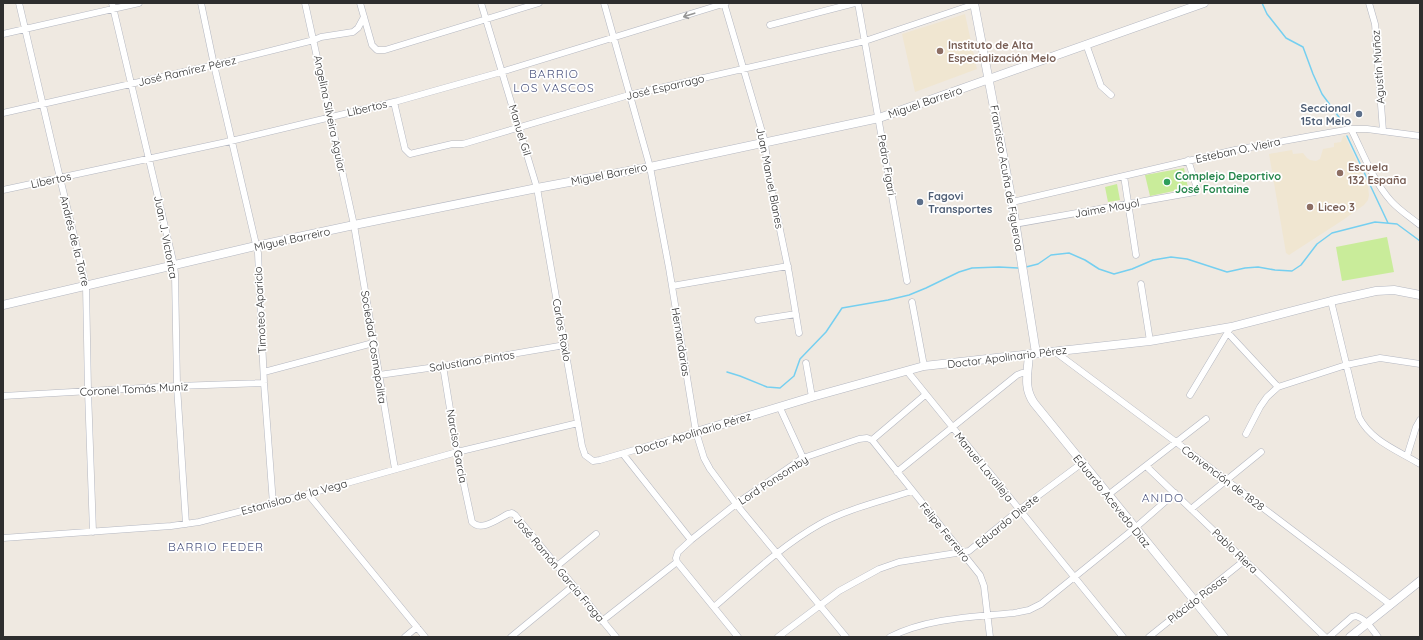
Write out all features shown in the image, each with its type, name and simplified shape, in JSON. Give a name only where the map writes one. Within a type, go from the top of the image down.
[{"type":"street","name":"Andrés de la Torre","points":[[19,3],[86,285],[93,532]]},
{"type":"street","points":[[3,34],[112,6],[139,3]]},
{"type":"street","name":"Timoteo Aparicio","points":[[201,3],[256,246],[273,504]]},
{"type":"street","name":"Angelina Silveira Aguiar","points":[[305,3],[354,225]]},
{"type":"street","points":[[360,3],[372,45],[377,50],[385,50],[538,3]]},
{"type":"street","name":"Manuel Gil","points":[[481,3],[501,72],[520,127],[537,188]]},
{"type":"street","name":"Hernandarias","points":[[604,3],[650,167],[672,286],[696,432],[704,458],[710,469],[736,504],[846,637]]},
{"type":"street","name":"Libertos","points":[[3,190],[149,159],[394,102],[501,72],[725,3]]},
{"type":"street","name":"Juan Manuel Blanes","points":[[725,3],[765,142],[768,172],[788,266],[799,333]]},
{"type":"street","points":[[770,25],[855,3]]},
{"type":"street","name":"Pedro Figari","points":[[858,3],[907,280]]},
{"type":"street","name":"Miguel Barreiro","points":[[3,305],[256,246],[354,225],[650,167],[878,118],[1204,3]]},
{"type":"street","name":"Agustín Muñoz","points":[[1369,3],[1375,24],[1383,131]]},
{"type":"street","name":"José Esparrago","points":[[394,102],[405,149],[410,154],[452,144],[463,144],[629,95],[865,41],[975,4]]},
{"type":"street","name":"Francisco Acuña de Figueroa","points":[[975,4],[1012,202],[1033,354]]},
{"type":"street","name":"Juan J. Victorica","points":[[112,6],[174,265],[177,386],[186,524]]},
{"type":"street","name":"José Ramírez Pérez","points":[[3,113],[214,65],[322,37],[353,32],[358,28],[364,17]]},
{"type":"street","points":[[1086,44],[1101,86],[1111,95]]},
{"type":"street","points":[[1351,129],[1381,189],[1400,210],[1420,225]]},
{"type":"street","name":"Esteban O. Vieira","points":[[1012,202],[1188,160],[1351,129],[1367,129],[1420,136]]},
{"type":"street","name":"Jaime Mayol","points":[[1015,224],[1195,192],[1197,188],[1188,160]]},
{"type":"street","points":[[1124,176],[1136,255]]},
{"type":"street","name":"Carlos Roxlo","points":[[537,188],[582,446],[585,455],[593,461],[600,460]]},
{"type":"street","name":"Sociedad Cosmopolita","points":[[354,225],[395,469]]},
{"type":"street","points":[[672,286],[788,266]]},
{"type":"street","points":[[1141,284],[1150,341]]},
{"type":"street","name":"Doctor Apolinario Pérez","points":[[600,460],[780,408],[812,397],[924,366],[1150,341],[1229,330],[1367,292],[1402,290],[1420,295]]},
{"type":"street","points":[[1331,301],[1359,417],[1364,426],[1379,440],[1420,464]]},
{"type":"street","points":[[912,302],[924,366]]},
{"type":"street","points":[[758,320],[796,314]]},
{"type":"street","points":[[1190,395],[1229,330],[1278,387]]},
{"type":"street","points":[[264,372],[373,343]]},
{"type":"street","name":"Salustiano Pintos","points":[[379,375],[443,366],[565,345]]},
{"type":"street","name":"Convención de 1828","points":[[1054,351],[1391,605]]},
{"type":"street","name":"Eduardo Acevedo Diaz","points":[[1033,354],[1028,373],[1028,395],[1224,637]]},
{"type":"street","points":[[1246,434],[1260,407],[1267,397],[1278,387],[1346,365],[1380,358],[1420,364]]},
{"type":"street","points":[[806,363],[812,397]]},
{"type":"street","name":"Narciso Garcia","points":[[443,366],[457,452],[470,517],[475,525]]},
{"type":"street","name":"Manuel Lavalleja","points":[[907,371],[1123,637]]},
{"type":"street","points":[[897,472],[1018,375],[1028,373]]},
{"type":"street","name":"Coronel Tomás Muniz","points":[[3,396],[177,386],[264,383]]},
{"type":"street","points":[[872,440],[925,395]]},
{"type":"street","points":[[780,408],[803,458]]},
{"type":"street","points":[[1108,495],[1206,419]]},
{"type":"street","points":[[1407,456],[1416,427],[1420,420]]},
{"type":"street","name":"Estanislao de la Vega","points":[[3,538],[186,524],[273,504],[457,452],[578,423]]},
{"type":"street","name":"Lord Ponsomby","points":[[677,562],[676,558],[678,552],[691,540],[736,504],[803,458],[859,439],[867,438],[872,440]]},
{"type":"street","name":"Felipe Ferreiro","points":[[872,440],[983,580],[990,637]]},
{"type":"street","points":[[1192,509],[1261,452]]},
{"type":"street","points":[[623,454],[691,540]]},
{"type":"street","name":"Eduardo Dieste","points":[[778,637],[819,604],[857,580],[879,569],[899,562],[969,551],[1019,510],[1082,463]]},
{"type":"street","name":"Pablo Riera","points":[[1146,466],[1325,637]]},
{"type":"street","points":[[714,607],[776,553],[820,524],[862,506],[912,491]]},
{"type":"street","points":[[890,637],[901,631],[922,625],[1014,613],[1029,610],[1041,604],[1135,528],[1175,493]]},
{"type":"street","points":[[308,494],[425,637]]},
{"type":"street","name":"José Ramón Garcia Fraga","points":[[475,525],[483,526],[508,514],[512,513],[515,515],[616,637]]},
{"type":"street","points":[[558,566],[596,534]]},
{"type":"street","name":"Plácido Rosas","points":[[1149,637],[1245,560]]},
{"type":"street","points":[[602,621],[677,562],[738,637]]},
{"type":"street","points":[[1350,637],[1420,581]]},
{"type":"street","points":[[511,637],[573,586]]},
{"type":"street","points":[[1329,637],[1352,617],[1356,616],[1360,617],[1368,624],[1378,637]]},
{"type":"street","points":[[405,637],[417,627]]},
{"type":"shaded area","name":"Instituto de Alta Especialización Melo","points":[[965,14],[977,69],[915,92],[902,34]]},
{"type":"shaded area","name":"Liceo 3","points":[[1343,136],[1345,136],[1368,186],[1368,200],[1364,205],[1343,220],[1289,255],[1286,253],[1269,154],[1292,150],[1293,154],[1303,153],[1310,160],[1316,161],[1320,159],[1323,149],[1334,147],[1334,143],[1341,142]]},
{"type":"green space","name":"Complejo Deportivo José Fontaine","points":[[1184,168],[1188,188],[1150,196],[1145,175]]},
{"type":"green space","points":[[1117,184],[1120,200],[1108,202],[1105,187]]},
{"type":"green space","points":[[1387,237],[1394,272],[1342,281],[1336,247]]},
{"type":"waterway","points":[[1262,3],[1267,14],[1286,38],[1303,47],[1322,94],[1344,124]]},
{"type":"waterway","points":[[1347,136],[1388,223]]},
{"type":"waterway","points":[[1026,267],[1038,264],[1051,255],[1069,253],[1085,260],[1099,269],[1114,274],[1132,269],[1153,260],[1171,257],[1187,259],[1227,272],[1258,267],[1292,271],[1301,265],[1317,244],[1332,233],[1375,222],[1397,224],[1420,241]]},
{"type":"waterway","points":[[727,372],[767,387],[780,388],[794,376],[800,359],[826,332],[842,308],[909,295],[959,272],[972,268],[1018,268]]},
{"type":"place","name":"Instituto de Alta Especialización Melo","points":[[940,51]]},
{"type":"place","name":"Seccional 15ta Melo","points":[[1359,114]]},
{"type":"place","name":"Escuela 132 España","points":[[1340,173]]},
{"type":"place","name":"Complejo Deportivo José Fontaine","points":[[1167,182]]},
{"type":"place","name":"Fagovi Transportes","points":[[920,202]]},
{"type":"place","name":"Liceo 3","points":[[1310,207]]},
{"type":"district","name":"BARRIO LOS VASCOS","points":[[554,81]]},
{"type":"district","name":"ANIDO","points":[[1163,498]]},
{"type":"district","name":"BARRIO FEDER","points":[[216,547]]}]
